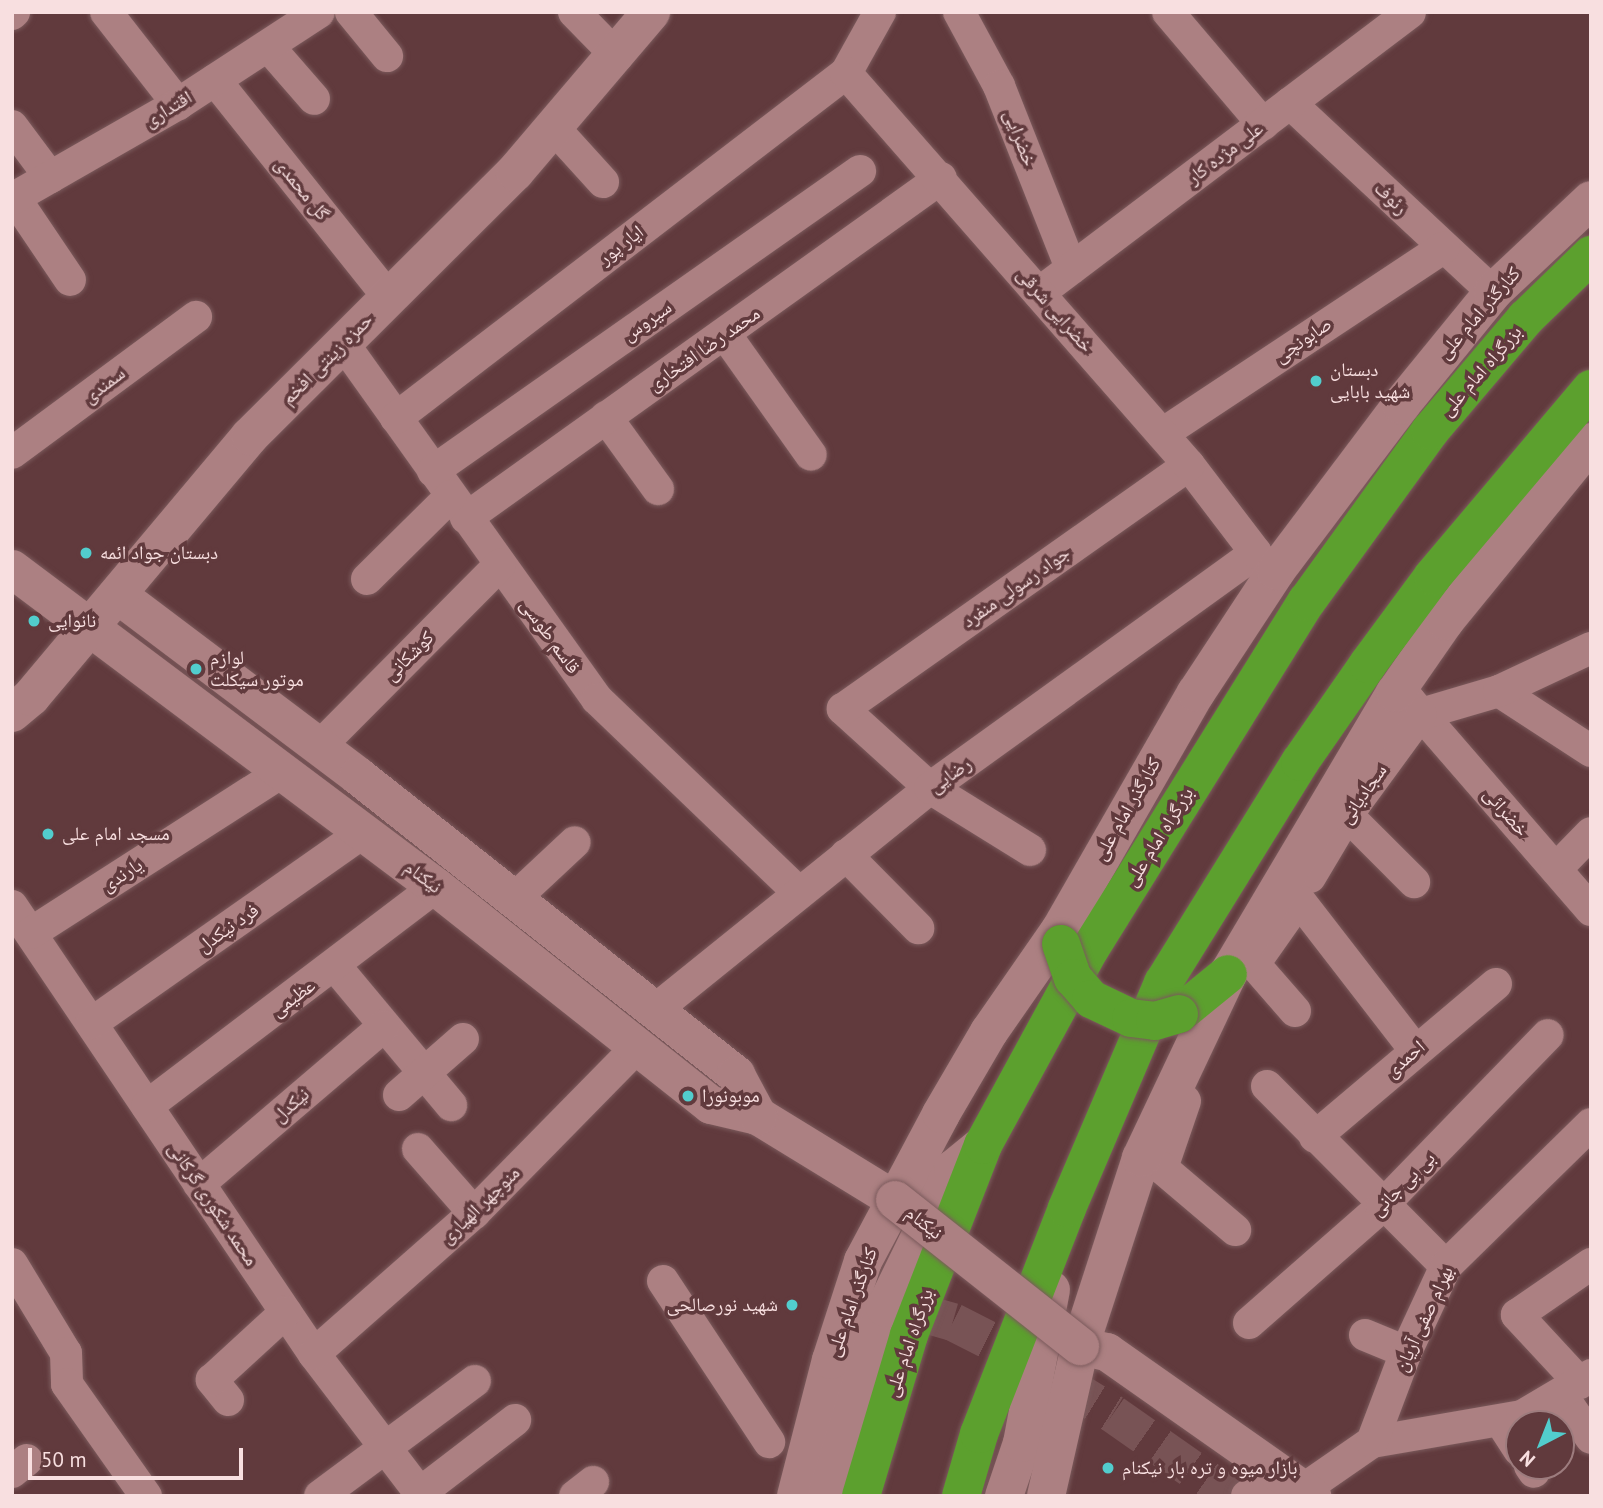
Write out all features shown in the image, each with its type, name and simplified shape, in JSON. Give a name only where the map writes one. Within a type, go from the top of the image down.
[{"type":"highway","name":"بزرگراه امام علی","points":[[861,1496],[909,1335],[983,1145],[1090,949],[1307,601],[1430,431],[1526,318],[1591,255]]},
{"type":"highway","points":[[961,1496],[979,1434],[1067,1208],[1163,983],[1228,874],[1308,751],[1433,576],[1591,389]]},
{"type":"highway","points":[[1060,937],[1073,978],[1091,999],[1130,1018],[1155,1021],[1179,1014],[1241,969]]},
{"type":"main road","name":"حمزه زینتی افخم","points":[[12,713],[92,626],[250,436],[554,128],[617,56],[651,12]]},
{"type":"main road","name":"کنارگذر امام علی","points":[[796,1496],[831,1360],[863,1261],[989,1032],[1060,937],[1266,562],[1493,292],[1591,200]]},
{"type":"main road","points":[[1046,1496],[1080,1346],[1141,1158],[1241,969],[1408,704],[1454,610],[1591,442]]},
{"type":"main road","name":"نیکنام","points":[[12,569],[92,626],[436,887],[711,1105],[758,1116],[895,1200],[1080,1346],[1107,1352],[1285,1491]]},
{"type":"main road","name":"نیکنام","points":[[118,594],[514,899],[736,1076],[758,1116]]},
{"type":"main road","points":[[827,1496],[885,1308],[953,1168],[983,1145]]},
{"type":"main road","points":[[1004,1496],[1022,1443],[1067,1208]]},
{"type":"street","points":[[106,12],[178,104]]},
{"type":"street","name":"اقتداری","points":[[13,198],[178,104],[319,12]]},
{"type":"street","points":[[351,12],[387,56]]},
{"type":"street","points":[[574,12],[617,56]]},
{"type":"street","points":[[846,73],[880,12]]},
{"type":"street","name":"خضرایی","points":[[959,12],[999,86],[1071,268]]},
{"type":"street","points":[[1168,12],[1263,124]]},
{"type":"street","name":"علی مژده کار","points":[[1040,293],[1410,12]]},
{"type":"street","points":[[268,46],[314,99]]},
{"type":"street","name":"خضرایی شرقی","points":[[846,73],[941,178],[1189,465],[1266,562]]},
{"type":"street","name":"ایار پور","points":[[396,418],[846,73]]},
{"type":"street","name":"گل محمدی","points":[[215,80],[389,298]]},
{"type":"street","name":"رئوف","points":[[1290,103],[1493,292]]},
{"type":"street","points":[[12,126],[50,177]]},
{"type":"street","points":[[554,128],[603,182]]},
{"type":"street","name":"سیروس","points":[[450,495],[860,171]]},
{"type":"street","name":"محمد رضا افتخاری","points":[[450,495],[606,417],[941,178]]},
{"type":"street","points":[[13,198],[70,280]]},
{"type":"street","name":"صابونچی","points":[[1162,434],[1444,247]]},
{"type":"street","name":"سمندی","points":[[12,453],[196,317]]},
{"type":"street","points":[[725,334],[811,455]]},
{"type":"street","name":"قاسم طوسی","points":[[343,343],[597,699],[799,893]]},
{"type":"street","points":[[606,417],[658,489]]},
{"type":"street","name":"جواد رسولی منفرد","points":[[930,788],[843,709],[1189,465]]},
{"type":"street","points":[[367,579],[450,495]]},
{"type":"street","name":"رضایی","points":[[655,1010],[930,788],[1266,562]]},
{"type":"street","name":"کوشکانی","points":[[319,747],[500,565]]},
{"type":"street","points":[[1408,704],[1499,691],[1591,648]]},
{"type":"street","points":[[1499,691],[1591,751]]},
{"type":"street","name":"سجادیانی","points":[[1235,1230],[1162,1168],[1178,1114],[1241,969],[1305,888],[1408,704]]},
{"type":"street","name":"خضرائی","points":[[1408,704],[1591,910]]},
{"type":"street","name":"یارندی","points":[[32,933],[283,771]]},
{"type":"street","points":[[930,788],[1030,850]]},
{"type":"street","points":[[1347,815],[1414,883]]},
{"type":"street","name":"فرد نیکدل","points":[[92,1023],[364,832]]},
{"type":"street","points":[[1556,869],[1591,833]]},
{"type":"street","points":[[514,899],[575,842]]},
{"type":"street","points":[[846,855],[918,928]]},
{"type":"street","name":"عظیمی","points":[[147,1106],[336,967],[436,887]]},
{"type":"street","points":[[1305,888],[1415,1050]]},
{"type":"street","name":"محمد شکوری گرکانی","points":[[12,906],[314,1354],[421,1494]]},
{"type":"street","points":[[336,967],[451,1105]]},
{"type":"street","points":[[1241,969],[1295,1011]]},
{"type":"street","name":"احمدی","points":[[1315,1137],[1496,984]]},
{"type":"street","name":"نیکدل","points":[[199,1185],[383,1026]]},
{"type":"street","name":"بی بی جانی","points":[[1250,1323],[1382,1206],[1548,1035]]},
{"type":"street","points":[[399,1095],[463,1039]]},
{"type":"street","name":"منوچهر الهیاری","points":[[314,1354],[474,1213],[637,1047]]},
{"type":"street","points":[[1267,1086],[1382,1206],[1446,1266]]},
{"type":"street","name":"بهرام صفی آریان","points":[[1372,1442],[1406,1352],[1446,1266],[1591,1124]]},
{"type":"street","points":[[418,1149],[474,1213]]},
{"type":"street","points":[[12,1264],[66,1353],[67,1384],[146,1496]]},
{"type":"street","points":[[1591,1264],[1517,1315],[1577,1384],[1591,1438]]},
{"type":"street","points":[[663,1281],[769,1442]]},
{"type":"street","points":[[228,1400],[212,1380],[286,1312]]},
{"type":"street","points":[[1365,1335],[1406,1352]]},
{"type":"street","points":[[320,1496],[384,1444],[475,1381]]},
{"type":"street","points":[[1285,1491],[1372,1442],[1501,1422],[1522,1416],[1577,1384]]},
{"type":"street","points":[[421,1494],[515,1420]]},
{"type":"street","points":[[1501,1422],[1505,1428]]},
{"type":"tunnel","points":[[886,1323],[921,1313],[953,1322],[1014,1353],[1113,1414],[1230,1496]]},
{"type":"place","name":"دبستان شهید بابایی","points":[[1316,381]]},
{"type":"place","name":"دبستان جواد ائمه","points":[[86,553]]},
{"type":"place","name":"نانوایی","points":[[34,621]]},
{"type":"place","name":"لوازم موتور سیکلت","points":[[196,669]]},
{"type":"place","name":"مسجد امام علی","points":[[48,834]]},
{"type":"place","name":"موبونورا","points":[[688,1096]]},
{"type":"place","name":"شهید نورصالحی","points":[[792,1305]]},
{"type":"place","name":"بازار میوه و تره بار نیکنام","points":[[1108,1468]]}]
